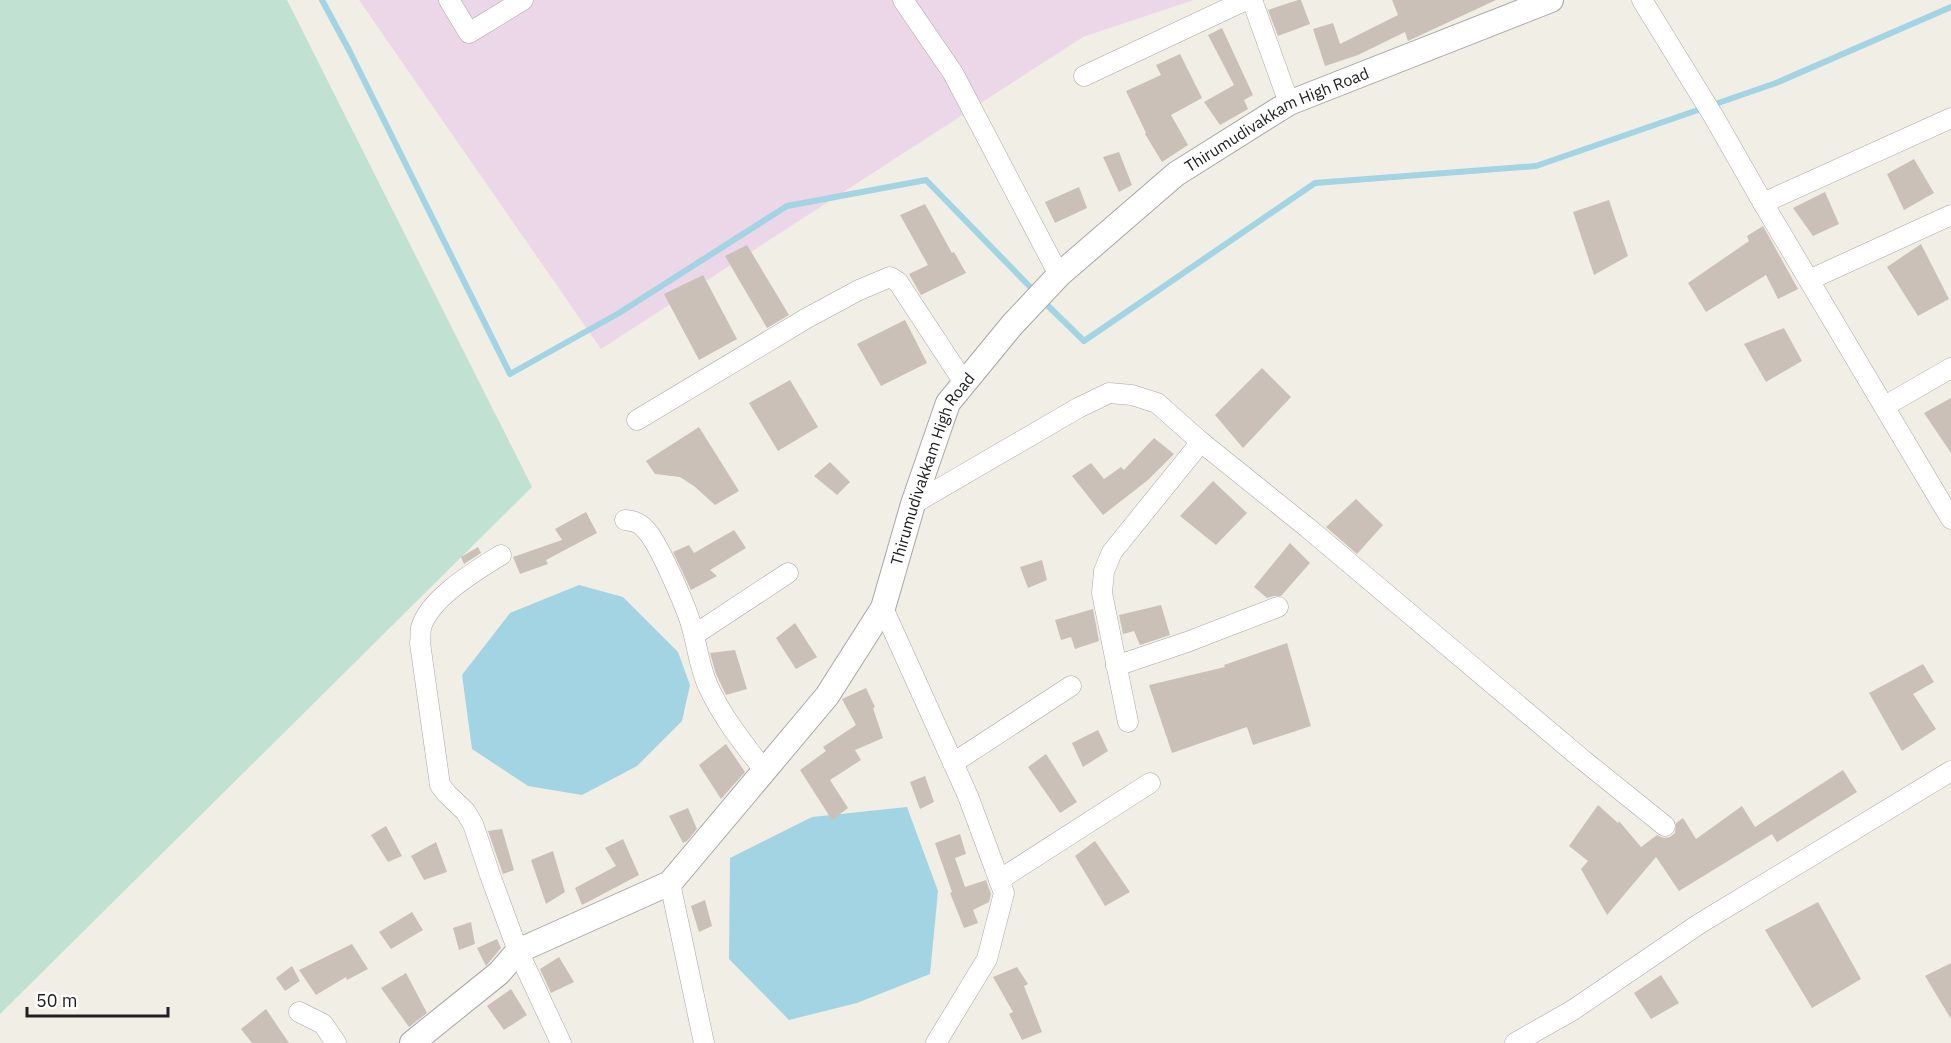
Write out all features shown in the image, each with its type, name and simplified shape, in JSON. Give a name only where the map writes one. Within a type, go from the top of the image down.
[{"type":"street","points":[[449,0],[469,33],[523,0]]},
{"type":"street","points":[[903,0],[953,73],[1054,280]]},
{"type":"street","points":[[1084,76],[1246,0]]},
{"type":"street","points":[[1252,0],[1289,103]]},
{"type":"street","name":"Thirumudivakkam High Road","points":[[412,1043],[499,974],[518,951],[670,883],[827,696],[883,608],[913,504],[948,403],[1054,280],[1176,174],[1289,103],[1551,0]]},
{"type":"street","points":[[1642,0],[1714,117],[1762,203],[1951,519]]},
{"type":"street","points":[[1762,203],[1951,118]]},
{"type":"street","points":[[1809,280],[1951,215]]},
{"type":"street","points":[[637,420],[807,318],[859,290],[890,277],[898,282],[965,384]]},
{"type":"street","points":[[1885,406],[1951,368]]},
{"type":"street","points":[[913,504],[1077,408],[1109,393],[1132,395],[1157,403],[1582,760],[1665,826]]},
{"type":"street","points":[[1128,722],[1101,593],[1104,571],[1112,552],[1201,442]]},
{"type":"street","points":[[625,520],[638,523],[647,530],[659,550],[683,603],[708,685],[732,729],[764,770]]},
{"type":"street","points":[[501,555],[471,574],[442,598],[429,613],[422,627],[420,643],[440,785],[465,811],[473,824],[518,951],[561,1043]]},
{"type":"street","points":[[694,635],[788,573]]},
{"type":"street","points":[[1116,666],[1278,607]]},
{"type":"street","points":[[883,608],[968,795],[1004,893],[987,959],[936,1043]]},
{"type":"street","points":[[953,763],[1071,686]]},
{"type":"street","points":[[1515,1043],[1573,1010],[1699,924],[1951,771]]},
{"type":"street","points":[[999,880],[1150,783]]},
{"type":"street","points":[[670,883],[704,1043]]},
{"type":"street","points":[[299,1012],[323,1024],[336,1043]]},
{"type":"shaded area","points":[[359,0],[1194,0],[1083,37],[601,349]]},
{"type":"green space","points":[[0,0],[287,0],[532,487],[0,1014]]},
{"type":"water","points":[[579,585],[623,597],[678,652],[690,685],[682,721],[637,766],[582,795],[528,786],[472,749],[462,675],[510,613]]},
{"type":"water","points":[[907,807],[938,891],[930,974],[857,1003],[789,1020],[729,959],[730,858],[812,817]]},
{"type":"building","points":[[1301,0],[1310,24],[1278,36],[1268,10]]},
{"type":"building","points":[[1392,0],[1496,0],[1408,41],[1405,32],[1358,55],[1325,66],[1313,29],[1333,23],[1340,44],[1398,15]]},
{"type":"building","points":[[1222,28],[1253,95],[1244,100],[1248,109],[1220,125],[1204,102],[1234,85],[1208,35]]},
{"type":"building","points":[[1180,54],[1202,98],[1171,115],[1188,145],[1162,162],[1145,134],[1126,91],[1161,75],[1156,65]]},
{"type":"building","points":[[1119,152],[1132,185],[1119,192],[1103,157]]},
{"type":"building","points":[[1914,159],[1934,193],[1904,210],[1887,174]]},
{"type":"building","points":[[1079,187],[1087,208],[1055,223],[1045,202]]},
{"type":"building","points":[[1825,192],[1839,224],[1813,236],[1793,208]]},
{"type":"building","points":[[1609,200],[1628,256],[1594,275],[1573,212]]},
{"type":"building","points":[[925,204],[952,253],[954,252],[966,273],[921,295],[909,274],[928,265],[900,215]]},
{"type":"building","points":[[1763,226],[1798,289],[1778,299],[1766,275],[1706,312],[1688,283],[1749,241],[1747,236]]},
{"type":"building","points":[[1921,244],[1949,299],[1918,316],[1887,267]]},
{"type":"building","points":[[747,245],[789,315],[767,328],[725,256]]},
{"type":"building","points":[[703,275],[737,339],[699,360],[664,294]]},
{"type":"building","points":[[905,320],[927,363],[881,386],[857,344]]},
{"type":"building","points":[[1784,328],[1802,361],[1766,382],[1744,344]]},
{"type":"building","points":[[1262,368],[1291,397],[1243,448],[1215,415]]},
{"type":"building","points":[[790,380],[818,427],[778,451],[749,403]]},
{"type":"building","points":[[1951,398],[1951,453],[1924,413]]},
{"type":"building","points":[[699,427],[739,491],[715,505],[680,477],[655,474],[646,461]]},
{"type":"building","points":[[1154,438],[1174,454],[1148,480],[1103,515],[1072,476],[1091,463],[1104,479],[1121,467],[1124,470]]},
{"type":"building","points":[[830,462],[850,482],[837,495],[814,476]]},
{"type":"building","points":[[1213,481],[1247,513],[1216,545],[1180,516]]},
{"type":"building","points":[[1356,499],[1383,525],[1357,554],[1326,527]]},
{"type":"building","points":[[586,512],[597,533],[546,560],[548,564],[520,574],[513,557],[562,540],[555,529]]},
{"type":"building","points":[[734,530],[746,548],[710,570],[717,576],[691,590],[673,552],[689,545],[694,553]]},
{"type":"building","points":[[1290,543],[1310,563],[1281,596],[1267,598],[1254,587]]},
{"type":"building","points":[[478,547],[481,553],[464,564],[461,557]]},
{"type":"building","points":[[1042,560],[1047,580],[1028,588],[1020,567]]},
{"type":"building","points":[[1161,605],[1170,635],[1140,645],[1134,631],[1123,634],[1119,615]]},
{"type":"building","points":[[1093,609],[1099,641],[1075,649],[1071,637],[1061,640],[1055,620]]},
{"type":"building","points":[[795,623],[817,657],[796,669],[776,638]]},
{"type":"building","points":[[1287,643],[1311,726],[1253,745],[1247,727],[1172,753],[1149,685],[1225,667],[1224,665]]},
{"type":"building","points":[[735,650],[747,689],[726,695],[716,674],[710,653]]},
{"type":"building","points":[[1923,664],[1934,682],[1913,694],[1936,729],[1902,751],[1869,693]]},
{"type":"building","points":[[866,688],[875,707],[873,708],[883,738],[855,750],[861,760],[830,780],[848,808],[832,820],[800,770],[826,751],[823,747],[856,725],[842,699]]},
{"type":"building","points":[[1098,730],[1108,751],[1083,767],[1072,743]]},
{"type":"building","points":[[726,744],[745,772],[721,799],[699,765]]},
{"type":"building","points":[[1046,754],[1077,802],[1060,813],[1028,767]]},
{"type":"building","points":[[1843,770],[1857,792],[1777,842],[1772,834],[1679,891],[1656,857],[1607,915],[1581,869],[1588,861],[1569,846],[1598,805],[1618,823],[1619,821],[1641,847],[1657,835],[1664,838],[1670,837],[1675,833],[1676,823],[1683,818],[1696,839],[1742,806],[1755,827]]},
{"type":"building","points":[[925,776],[934,802],[920,809],[910,782]]},
{"type":"building","points":[[688,808],[697,829],[683,843],[669,816]]},
{"type":"building","points":[[386,826],[402,856],[388,862],[371,835]]},
{"type":"building","points":[[502,829],[514,870],[503,874],[488,831]]},
{"type":"building","points":[[960,834],[966,854],[955,858],[965,887],[986,880],[991,894],[989,902],[973,910],[978,923],[964,928],[950,893],[952,892],[935,843]]},
{"type":"building","points":[[623,839],[639,875],[582,905],[575,888],[616,866],[605,848]]},
{"type":"building","points":[[1095,841],[1130,892],[1105,906],[1075,856]]},
{"type":"building","points":[[436,842],[447,872],[424,880],[411,856]]},
{"type":"building","points":[[553,851],[565,892],[546,904],[531,860]]},
{"type":"building","points":[[705,900],[712,926],[699,932],[691,906]]},
{"type":"building","points":[[1818,902],[1861,979],[1812,1008],[1765,930]]},
{"type":"building","points":[[412,912],[423,930],[391,949],[379,932]]},
{"type":"building","points":[[471,922],[475,944],[459,950],[453,928]]},
{"type":"building","points":[[497,939],[501,948],[486,966],[477,948]]},
{"type":"building","points":[[352,944],[368,969],[347,980],[346,977],[316,995],[299,970]]},
{"type":"building","points":[[559,957],[574,982],[551,993],[540,969]]},
{"type":"building","points":[[1951,963],[1951,1019],[1925,976]]},
{"type":"building","points":[[292,966],[300,981],[285,991],[276,978]]},
{"type":"building","points":[[1017,967],[1028,984],[1024,986],[1042,1032],[1022,1040],[1009,1014],[1013,1012],[993,977]]},
{"type":"building","points":[[406,973],[427,1013],[409,1027],[381,988]]},
{"type":"building","points":[[1661,975],[1679,1003],[1651,1019],[1634,993]]},
{"type":"building","points":[[511,989],[527,1015],[504,1030],[487,1006]]},
{"type":"building","points":[[266,1009],[289,1043],[252,1043],[241,1029]]},
{"type":"waterway","points":[[322,0],[510,374],[619,313],[787,206],[926,180],[1035,292]]},
{"type":"waterway","points":[[1042,300],[1084,341],[1315,183],[1536,166],[1776,83],[1951,7]]}]
